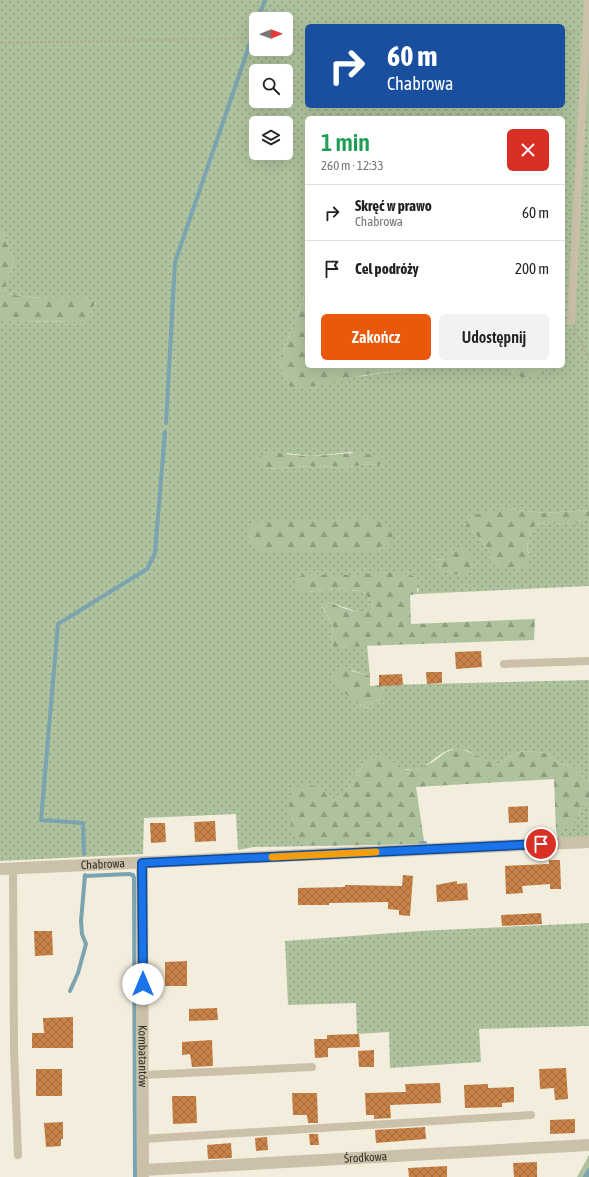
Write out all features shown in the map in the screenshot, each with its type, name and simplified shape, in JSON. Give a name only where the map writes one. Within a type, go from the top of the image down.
[{"type":"street","name":"Chabrowa","points":[[0,869],[589,842]]},
{"type":"street","name":"Kombatantów","points":[[142,863],[143,1174]]},
{"type":"street","name":"Środkowa","points":[[143,1174],[589,1145]]},
{"type":"lane","points":[[571,321],[588,0]]},
{"type":"lane","points":[[504,664],[589,661]]},
{"type":"lane","points":[[13,869],[14,1050],[18,1155]]},
{"type":"lane","points":[[143,1075],[312,1066]]},
{"type":"lane","points":[[143,1139],[531,1115]]},
{"type":"path","points":[[293,37],[305,37]]},
{"type":"path","points":[[0,43],[249,38]]},
{"type":"path","points":[[571,321],[577,338],[589,359]]},
{"type":"green space","points":[[0,0],[589,0],[589,510],[545,513],[508,509],[472,531],[483,541],[497,565],[529,553],[527,548],[530,531],[536,524],[551,521],[561,525],[575,525],[586,516],[589,516],[589,586],[417,594],[419,589],[388,572],[356,576],[304,574],[307,592],[336,589],[362,591],[373,603],[372,610],[361,613],[329,602],[322,607],[333,626],[331,640],[334,647],[367,645],[370,676],[351,670],[352,698],[361,706],[367,708],[381,697],[383,685],[589,680],[589,782],[586,781],[576,767],[560,764],[546,753],[528,751],[515,753],[498,765],[469,751],[453,749],[443,753],[420,768],[399,769],[364,764],[343,796],[334,799],[323,790],[306,845],[320,846],[253,847],[238,850],[236,814],[144,818],[143,854],[0,861],[0,321],[85,322],[96,303],[82,298],[41,298],[5,294],[6,283],[14,262],[3,232],[0,232]],"holes":[[[351,452],[379,465],[369,464],[349,467],[312,466],[264,469],[287,453],[311,456]],[[389,544],[379,551],[263,551]],[[445,559],[461,575],[452,573],[435,560]]]},
{"type":"green space","points":[[0,232],[3,232],[14,262],[6,283],[5,294],[41,298],[82,298],[96,302],[86,322],[0,321]]},
{"type":"green space","points":[[305,294],[305,368],[406,368],[403,370],[365,375],[317,386],[290,387],[279,361]]},
{"type":"green space","points":[[512,368],[547,368],[544,373],[524,378],[513,373]]},
{"type":"green space","points":[[268,452],[301,456],[358,453],[386,459],[379,465],[369,464],[349,467],[312,466],[263,469],[257,458]]},
{"type":"green space","points":[[508,509],[545,513],[589,510],[589,516],[586,516],[575,525],[561,525],[551,521],[536,524],[530,531],[527,548],[530,559],[526,567],[513,570],[497,565],[483,541],[472,531],[465,528],[471,516],[489,511]]},
{"type":"green space","points":[[367,518],[384,524],[395,533],[389,544],[379,551],[263,551],[251,544],[247,532],[256,522]]},
{"type":"green space","points":[[462,548],[478,568],[472,569],[461,575],[440,572],[435,560],[445,559],[453,550]]},
{"type":"green space","points":[[388,572],[409,574],[418,579],[417,594],[410,595],[411,624],[535,619],[534,640],[334,647],[331,640],[333,626],[322,606],[329,602],[360,612],[372,610],[373,603],[362,591],[336,589],[307,592],[296,590],[295,580],[304,574],[356,575]]},
{"type":"green space","points":[[337,667],[370,676],[370,686],[383,685],[381,697],[367,708],[357,703],[344,692],[333,678]]},
{"type":"green space","points":[[457,748],[498,765],[515,753],[528,751],[546,753],[560,764],[576,767],[586,781],[589,782],[589,804],[582,805],[578,816],[570,828],[556,830],[554,779],[416,787],[424,841],[423,844],[320,846],[306,845],[296,839],[289,815],[289,804],[292,790],[304,783],[323,790],[334,799],[343,796],[364,764],[381,754],[406,770],[420,768],[433,762],[446,752]]},
{"type":"green space","points":[[589,804],[589,837],[558,838],[556,830],[570,827],[578,816],[582,805]]},
{"type":"green space","points":[[589,923],[589,1026],[479,1029],[481,1062],[390,1068],[389,1032],[357,1034],[356,1003],[288,1005],[285,941],[420,931]]},
{"type":"green space","points":[[589,1155],[589,1177],[577,1177]]},
{"type":"building","points":[[481,651],[482,667],[456,669],[455,652]]},
{"type":"building","points":[[426,672],[442,672],[442,683],[427,684]]},
{"type":"building","points":[[402,674],[403,685],[379,686],[379,675]]},
{"type":"building","points":[[528,806],[528,822],[509,823],[508,807]]},
{"type":"building","points":[[215,821],[216,841],[195,842],[194,822]]},
{"type":"building","points":[[150,823],[165,823],[166,842],[151,843]]},
{"type":"building","points":[[549,860],[560,860],[561,889],[550,889],[550,884],[522,886],[523,893],[506,894],[505,866],[549,864]]},
{"type":"building","points":[[403,875],[413,876],[410,916],[399,915],[399,910],[388,909],[388,902],[298,905],[298,888],[345,887],[345,885],[402,886]]},
{"type":"building","points":[[457,881],[457,884],[467,883],[468,900],[437,902],[436,885]]},
{"type":"building","points":[[541,913],[542,924],[502,926],[501,915]]},
{"type":"building","points":[[34,931],[52,931],[53,955],[35,956]]},
{"type":"building","points":[[187,961],[187,986],[165,986],[165,962]]},
{"type":"building","points":[[217,1008],[218,1020],[189,1021],[189,1009]]},
{"type":"building","points":[[73,1017],[73,1048],[32,1048],[32,1033],[44,1033],[43,1018]]},
{"type":"building","points":[[359,1034],[360,1047],[328,1048],[328,1057],[315,1058],[314,1039],[327,1039],[327,1035]]},
{"type":"building","points":[[212,1040],[213,1066],[192,1067],[190,1054],[182,1055],[182,1042]]},
{"type":"building","points":[[374,1050],[374,1067],[359,1067],[358,1051]]},
{"type":"building","points":[[566,1068],[568,1099],[555,1100],[554,1088],[540,1089],[539,1069]]},
{"type":"building","points":[[36,1069],[62,1069],[62,1096],[36,1096]]},
{"type":"building","points":[[440,1083],[441,1103],[390,1105],[391,1118],[374,1119],[374,1115],[366,1115],[365,1093],[406,1092],[405,1084]]},
{"type":"building","points":[[488,1084],[488,1088],[514,1087],[514,1102],[502,1103],[502,1107],[465,1108],[464,1085]]},
{"type":"building","points":[[292,1093],[317,1093],[318,1123],[308,1123],[307,1115],[293,1115]]},
{"type":"building","points":[[172,1096],[196,1096],[197,1123],[173,1124]]},
{"type":"building","points":[[575,1119],[575,1133],[550,1134],[550,1120]]},
{"type":"building","points":[[63,1122],[63,1139],[61,1139],[61,1146],[46,1147],[44,1123]]},
{"type":"building","points":[[425,1127],[426,1139],[376,1143],[375,1130]]},
{"type":"building","points":[[309,1134],[318,1134],[319,1145],[310,1145]]},
{"type":"building","points":[[267,1137],[268,1150],[256,1151],[255,1138]]},
{"type":"building","points":[[231,1143],[232,1158],[208,1159],[207,1145]]},
{"type":"building","points":[[537,1162],[537,1177],[514,1177],[513,1163]]},
{"type":"building","points":[[447,1166],[447,1177],[409,1177],[408,1168]]},
{"type":"waterway","points":[[261,12],[265,0]]},
{"type":"waterway","points":[[166,423],[175,262],[249,46]]},
{"type":"waterway","points":[[84,854],[83,823],[41,820],[58,624],[147,569],[155,553],[165,432]]},
{"type":"waterway","points":[[85,876],[129,874],[133,875],[134,878],[135,1177]]},
{"type":"waterway","points":[[70,991],[78,973],[86,944],[82,934],[81,921],[85,875]]},
{"type":"waterway","points":[[585,1177],[589,1170]]},
{"type":"slow traffic","points":[[272,857],[376,852]]},
{"type":"route","points":[[143,984],[142,863],[541,844]]}]
